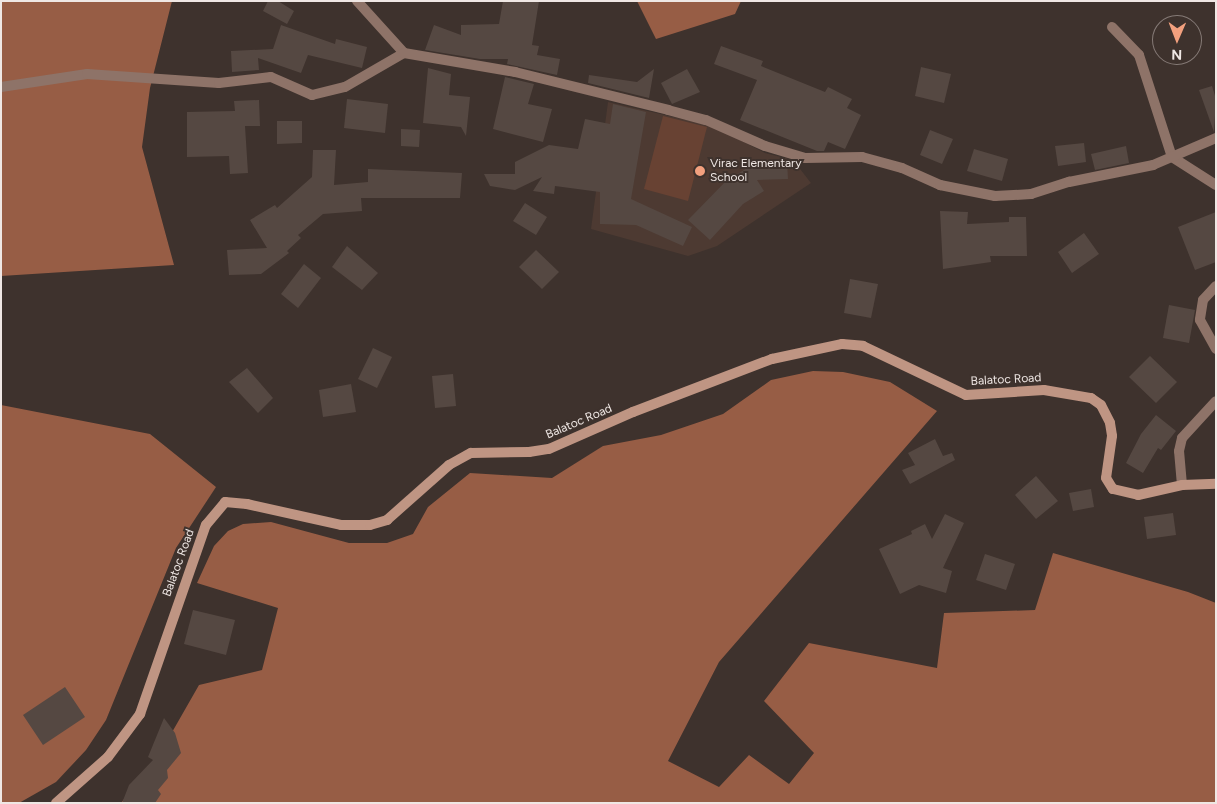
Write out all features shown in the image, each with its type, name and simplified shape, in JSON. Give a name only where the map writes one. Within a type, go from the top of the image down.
[{"type":"main road","name":"Balatoc Road","points":[[56,803],[108,757],[140,714],[206,525],[225,502],[247,504],[341,525],[370,525],[387,520],[449,465],[471,452],[529,452],[549,448],[633,412],[772,359],[842,344],[864,346],[966,395],[1044,390],[1091,398],[1101,405],[1111,428],[1108,485],[1138,495],[1182,485],[1216,484]]},
{"type":"street","points":[[357,1],[404,53],[515,72],[659,107],[706,120],[765,146],[805,158],[862,157],[902,168],[940,185],[995,196],[1032,194],[1069,182],[1153,165],[1216,138]]},
{"type":"street","points":[[1112,27],[1139,55],[1172,157],[1216,185]]},
{"type":"street","points":[[1,87],[87,74],[219,83],[271,77],[312,95],[345,87],[404,53]]},
{"type":"street","points":[[1216,286],[1203,300],[1200,320],[1216,349]]},
{"type":"street","points":[[1182,485],[1179,451],[1182,438],[1216,401]]},
{"type":"shaded area","points":[[1,1],[172,1],[150,88],[142,147],[174,265],[1,276]]},
{"type":"shaded area","points":[[637,1],[741,1],[735,14],[656,39]]},
{"type":"shaded area","name":"Virac Elementary School","points":[[608,102],[713,126],[765,153],[793,160],[811,183],[717,246],[688,256],[591,229]]},
{"type":"shaded area","points":[[663,116],[707,127],[688,201],[644,189]]},
{"type":"shaded area","points":[[813,371],[843,372],[890,382],[937,411],[719,662],[668,761],[719,787],[749,755],[789,784],[814,753],[764,701],[809,643],[937,668],[944,613],[1035,610],[1053,553],[1188,592],[1216,603],[1216,803],[121,803],[159,755],[199,685],[262,670],[278,608],[197,583],[214,546],[228,531],[243,524],[271,522],[349,543],[387,543],[413,534],[428,507],[470,473],[552,478],[603,446],[661,435],[723,414],[771,380]]},
{"type":"shaded area","points":[[1,405],[150,434],[216,487],[176,548],[106,720],[86,750],[56,782],[19,803],[1,803]]},
{"type":"building","points":[[268,1],[278,1],[294,11],[287,24],[263,11]]},
{"type":"building","points":[[503,1],[539,1],[532,45],[539,46],[537,55],[560,59],[557,75],[507,64],[508,59],[480,59],[425,50],[434,25],[461,35],[461,25],[499,24]]},
{"type":"building","points":[[281,25],[335,44],[336,39],[367,47],[362,68],[308,55],[301,73],[258,58],[259,70],[232,72],[231,51],[273,49]]},
{"type":"building","points":[[721,46],[763,61],[761,66],[825,92],[828,87],[852,99],[847,108],[861,115],[845,149],[828,142],[824,151],[817,151],[740,120],[757,80],[714,64]]},
{"type":"building","points":[[921,67],[951,74],[944,103],[915,96]]},
{"type":"building","points":[[428,68],[451,74],[449,95],[470,97],[466,136],[461,127],[423,123]]},
{"type":"building","points":[[654,69],[649,98],[588,83],[589,75],[637,82]]},
{"type":"building","points":[[687,69],[700,92],[672,104],[661,83]]},
{"type":"building","points":[[505,77],[534,84],[528,104],[552,109],[543,142],[493,129]]},
{"type":"building","points":[[1212,86],[1216,99],[1214,132],[1199,90]]},
{"type":"building","points":[[347,99],[388,104],[385,133],[344,128]]},
{"type":"building","points":[[259,100],[260,126],[245,126],[248,173],[230,174],[229,156],[187,157],[187,112],[235,111],[234,101]]},
{"type":"building","points":[[613,104],[646,112],[631,199],[692,227],[683,246],[636,225],[600,224],[600,192],[555,186],[554,194],[533,191],[542,177],[515,190],[490,186],[484,174],[515,174],[515,162],[549,145],[578,149],[585,119],[610,124]]},
{"type":"building","points":[[277,121],[302,121],[302,143],[277,144]]},
{"type":"building","points":[[401,129],[420,130],[419,147],[401,146]]},
{"type":"building","points":[[930,130],[953,139],[942,164],[920,155]]},
{"type":"building","points":[[1084,143],[1086,162],[1058,166],[1055,146]]},
{"type":"building","points":[[1126,146],[1129,163],[1095,170],[1091,154]]},
{"type":"building","points":[[974,149],[1008,159],[1002,181],[967,171]]},
{"type":"building","points":[[313,150],[336,150],[334,185],[368,182],[368,169],[462,173],[460,198],[361,198],[362,211],[323,214],[298,235],[301,238],[287,251],[289,253],[261,274],[229,275],[227,250],[267,248],[250,220],[275,205],[277,208],[312,177]]},
{"type":"building","points":[[787,161],[788,179],[757,180],[764,191],[743,204],[710,240],[688,220],[726,181],[757,162]]},
{"type":"building","points":[[525,203],[547,217],[536,235],[513,221]]},
{"type":"building","points":[[940,211],[968,212],[967,224],[1009,222],[1009,217],[1026,217],[1027,256],[990,256],[991,262],[943,269]]},
{"type":"building","points":[[1216,212],[1216,262],[1195,270],[1178,227]]},
{"type":"building","points":[[1084,233],[1099,254],[1072,273],[1058,252]]},
{"type":"building","points":[[347,246],[378,273],[362,290],[332,267]]},
{"type":"building","points":[[536,250],[559,272],[542,289],[519,267]]},
{"type":"building","points":[[304,264],[321,278],[298,308],[281,294]]},
{"type":"building","points":[[850,279],[878,284],[871,318],[844,313]]},
{"type":"building","points":[[1169,305],[1195,310],[1189,343],[1163,338]]},
{"type":"building","points":[[373,348],[392,357],[377,388],[358,379]]},
{"type":"building","points":[[1150,356],[1177,382],[1156,403],[1129,377]]},
{"type":"building","points":[[247,368],[273,398],[258,413],[229,382]]},
{"type":"building","points":[[453,374],[456,406],[435,408],[432,376]]},
{"type":"building","points":[[351,384],[356,412],[323,417],[319,390]]},
{"type":"building","points":[[1156,415],[1176,431],[1161,450],[1158,448],[1143,473],[1126,463],[1141,434]]},
{"type":"building","points":[[935,439],[943,456],[952,453],[955,460],[910,484],[902,470],[915,465],[908,453]]},
{"type":"building","points":[[1036,476],[1058,501],[1036,519],[1015,495]]},
{"type":"building","points":[[1091,489],[1094,507],[1073,511],[1069,493]]},
{"type":"building","points":[[1173,513],[1176,535],[1147,539],[1144,517]]},
{"type":"building","points":[[945,514],[964,523],[943,568],[952,571],[946,593],[919,585],[900,594],[879,549],[912,534],[911,531],[925,524],[932,539]]},
{"type":"building","points":[[985,554],[1015,564],[1006,590],[976,580]]},
{"type":"building","points":[[193,610],[235,620],[226,655],[184,644]]},
{"type":"building","points":[[65,687],[85,717],[43,745],[23,715]]},
{"type":"building","points":[[164,718],[175,733],[181,753],[167,770],[168,778],[158,790],[161,794],[155,803],[122,803],[129,785],[153,760],[148,757]]},
{"type":"place","name":"Virac Elementary School","points":[[700,171]]}]
